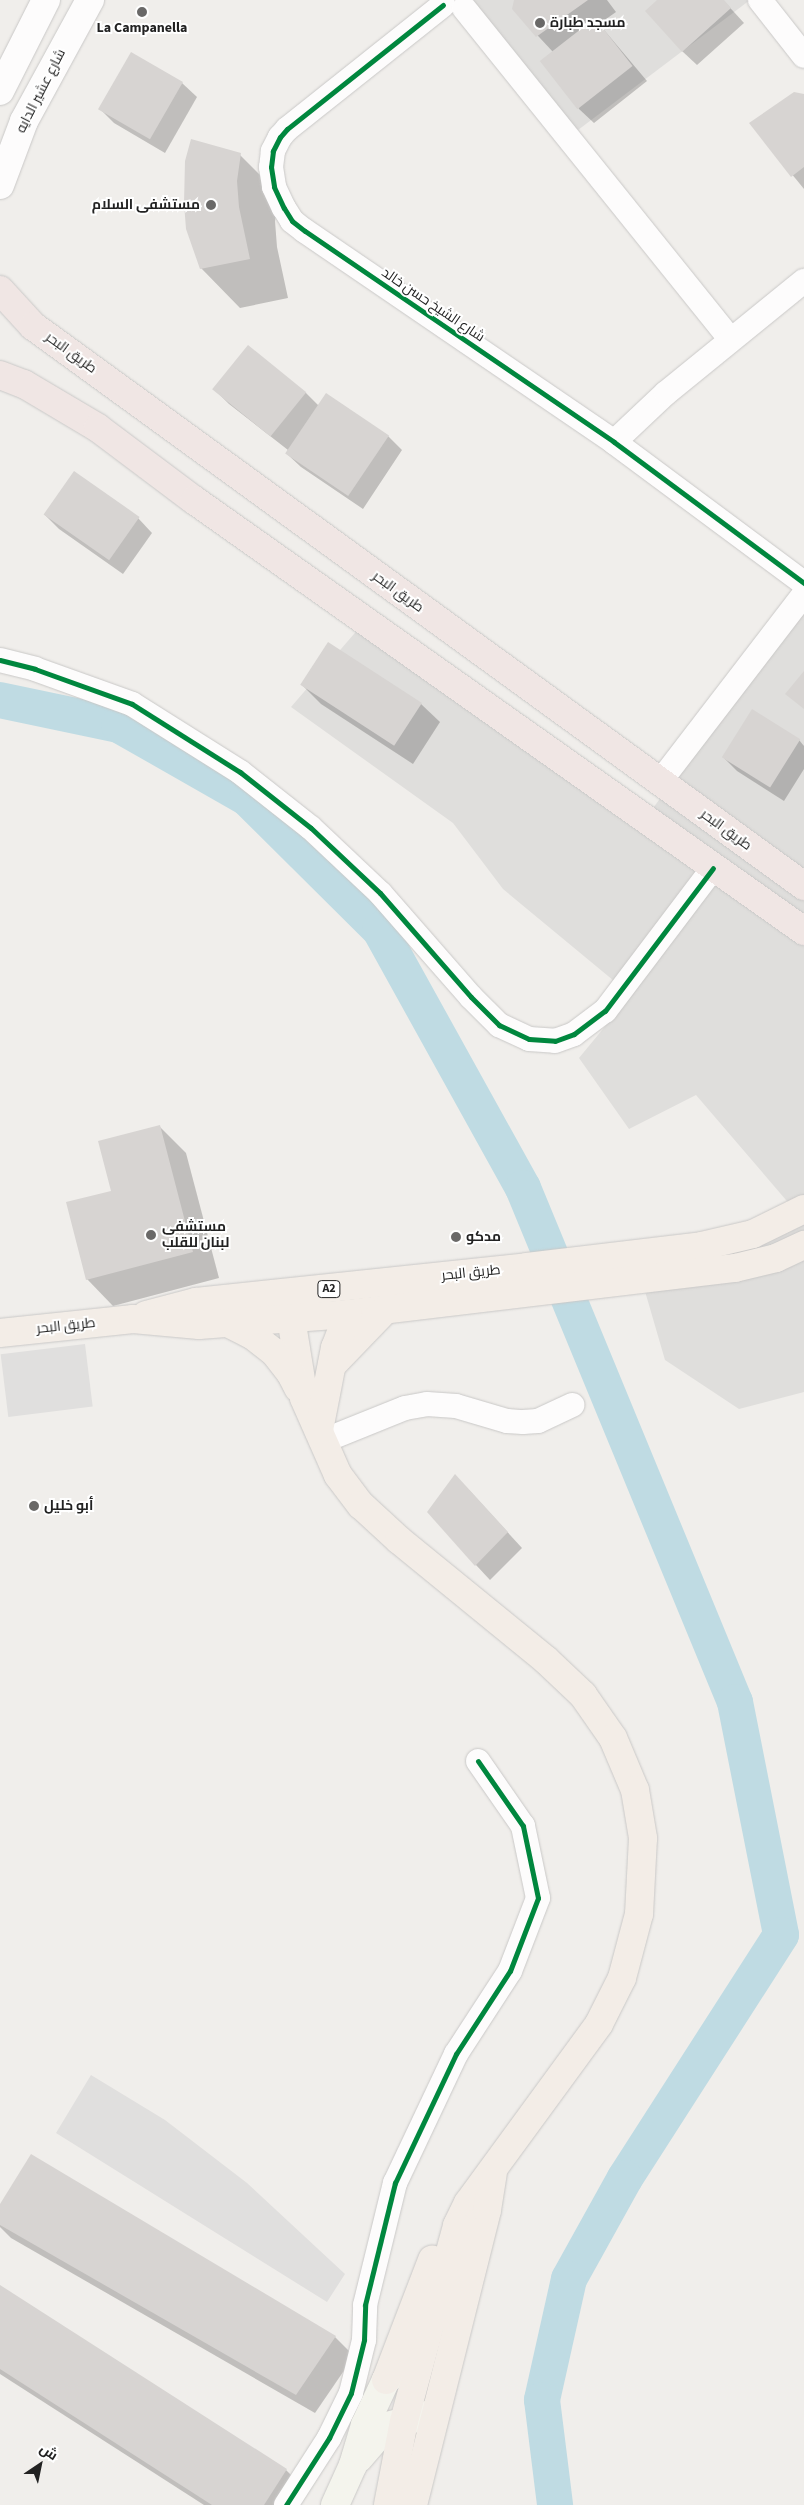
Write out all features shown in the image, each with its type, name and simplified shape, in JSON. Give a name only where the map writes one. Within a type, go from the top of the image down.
[{"type":"highway","name":"طريق البحر","points":[[0,290],[33,326],[659,783],[804,886]]},
{"type":"highway","points":[[0,375],[24,384],[98,428],[194,500],[804,931]]},
{"type":"main road","name":"طريق البحر","points":[[0,1333],[133,1319],[196,1302],[289,1306],[348,1314],[386,1309],[728,1241],[778,1224],[804,1209]]},
{"type":"main road","name":"طريق البحر","points":[[133,1319],[178,1324],[228,1323],[289,1306],[551,1277],[735,1268],[801,1250]]},
{"type":"main road","points":[[289,1306],[304,1398]]},
{"type":"main road","points":[[331,1366],[386,1309]]},
{"type":"main road","points":[[321,1435],[331,1366],[340,1331],[348,1314]]},
{"type":"main road","points":[[228,1323],[252,1335],[274,1352],[291,1374],[304,1398],[338,1476],[362,1505],[399,1540],[546,1660],[583,1695],[613,1738],[635,1790],[643,1838],[639,1914],[622,1978],[599,2024],[468,2203],[457,2226],[430,2264],[386,2380],[365,2425],[353,2465],[336,2505]]},
{"type":"main road","points":[[388,2505],[404,2421],[431,2371],[487,2210],[494,2169]]},
{"type":"main road","points":[[413,2505],[435,2413],[431,2371],[457,2226]]},
{"type":"main road","points":[[386,2380],[400,2369],[431,2371]]},
{"type":"main road","points":[[353,2465],[380,2434],[391,2425],[435,2413]]},
{"type":"street","points":[[0,90],[46,0]]},
{"type":"street","name":"شارع عشير الدايه","points":[[0,185],[24,121],[90,0]]},
{"type":"street","points":[[760,0],[804,56]]},
{"type":"street","points":[[454,3],[730,339]]},
{"type":"street","name":"شارع الشيخ حسن خالد","points":[[454,3],[287,129],[280,137],[273,151],[271,167],[279,199],[292,221],[614,442],[804,583]]},
{"type":"street","points":[[614,442],[666,393],[730,339],[804,281]]},
{"type":"street","points":[[659,783],[804,594]]},
{"type":"street","points":[[0,660],[36,669],[132,704],[240,772],[311,828],[380,893],[471,997],[499,1025],[529,1039],[555,1041],[574,1034],[605,1011],[713,868]]},
{"type":"street","points":[[321,1435],[405,1408],[427,1404],[456,1406],[507,1421],[523,1422],[538,1421],[573,1405]]},
{"type":"street","points":[[286,2505],[329,2438],[351,2393],[364,2340],[365,2305],[395,2183],[456,2054],[510,1971],[538,1898],[523,1826],[478,1761]]},
{"type":"shaded area","points":[[457,0],[750,0],[578,130]]},
{"type":"shaded area","points":[[804,599],[804,1392],[739,1409],[665,1360],[633,1250],[760,1227],[792,1207],[696,1095],[629,1129],[579,1058],[631,995],[503,889],[453,823],[291,707],[366,620],[651,811]]},
{"type":"shaded area","points":[[85,1344],[93,1407],[8,1417],[1,1354]]},
{"type":"shaded area","points":[[91,2075],[165,2120],[247,2183],[345,2274],[327,2302],[56,2133]]},
{"type":"building","name":"مسجد طبارة","points":[[514,0],[588,0],[536,37],[512,9]]},
{"type":"building","points":[[657,0],[724,0],[731,8],[682,52],[645,11]]},
{"type":"building","points":[[595,18],[633,66],[577,109],[540,61]]},
{"type":"building","points":[[131,52],[183,82],[150,139],[98,109]]},
{"type":"building","points":[[794,92],[804,94],[804,167],[791,177],[749,123]]},
{"type":"building","name":"مستشفى السلام","points":[[191,139],[241,153],[237,181],[239,207],[250,259],[200,269],[186,229],[184,203],[185,161]]},
{"type":"building","points":[[248,345],[306,392],[270,436],[212,389]]},
{"type":"building","points":[[326,393],[389,435],[348,496],[285,454]]},
{"type":"building","points":[[74,471],[140,517],[109,560],[44,514]]},
{"type":"building","points":[[328,642],[422,703],[394,746],[300,685]]},
{"type":"building","points":[[804,671],[804,709],[785,694]]},
{"type":"building","points":[[752,709],[800,739],[770,788],[722,757]]},
{"type":"building","points":[[160,1125],[193,1252],[86,1280],[66,1202],[111,1191],[98,1141]]},
{"type":"building","points":[[455,1474],[508,1532],[475,1566],[427,1512]]},
{"type":"building","points":[[31,2154],[336,2336],[296,2395],[0,2225],[0,2204]]},
{"type":"building","points":[[0,2285],[287,2469],[264,2505],[212,2505],[0,2369]]},
{"type":"waterway","points":[[0,700],[119,725],[247,798],[380,930],[523,1188],[735,1702],[781,1935],[625,2178],[569,2279],[542,2400],[555,2505]]},
{"type":"cycle path","points":[[443,5],[287,129],[280,137],[273,151],[271,167],[274,187],[292,221],[614,442],[804,583]]},
{"type":"cycle path","points":[[0,660],[35,669],[132,704],[240,772],[311,828],[380,893],[471,997],[499,1025],[529,1039],[555,1041],[574,1034],[605,1011],[713,868]]},
{"type":"cycle path","points":[[286,2505],[329,2438],[351,2393],[364,2340],[365,2305],[395,2183],[456,2054],[510,1971],[538,1898],[523,1826],[478,1761]]},
{"type":"place","name":"La Campanella","points":[[142,12]]},
{"type":"place","name":"مسجد طبارة","points":[[540,23]]},
{"type":"place","name":"مستشفى السلام","points":[[211,205]]},
{"type":"place","name":"مستشفى لبنان للقلب","points":[[151,1235]]},
{"type":"place","name":"مدكو","points":[[456,1237]]},
{"type":"place","name":"أبو خليل","points":[[34,1506]]}]
